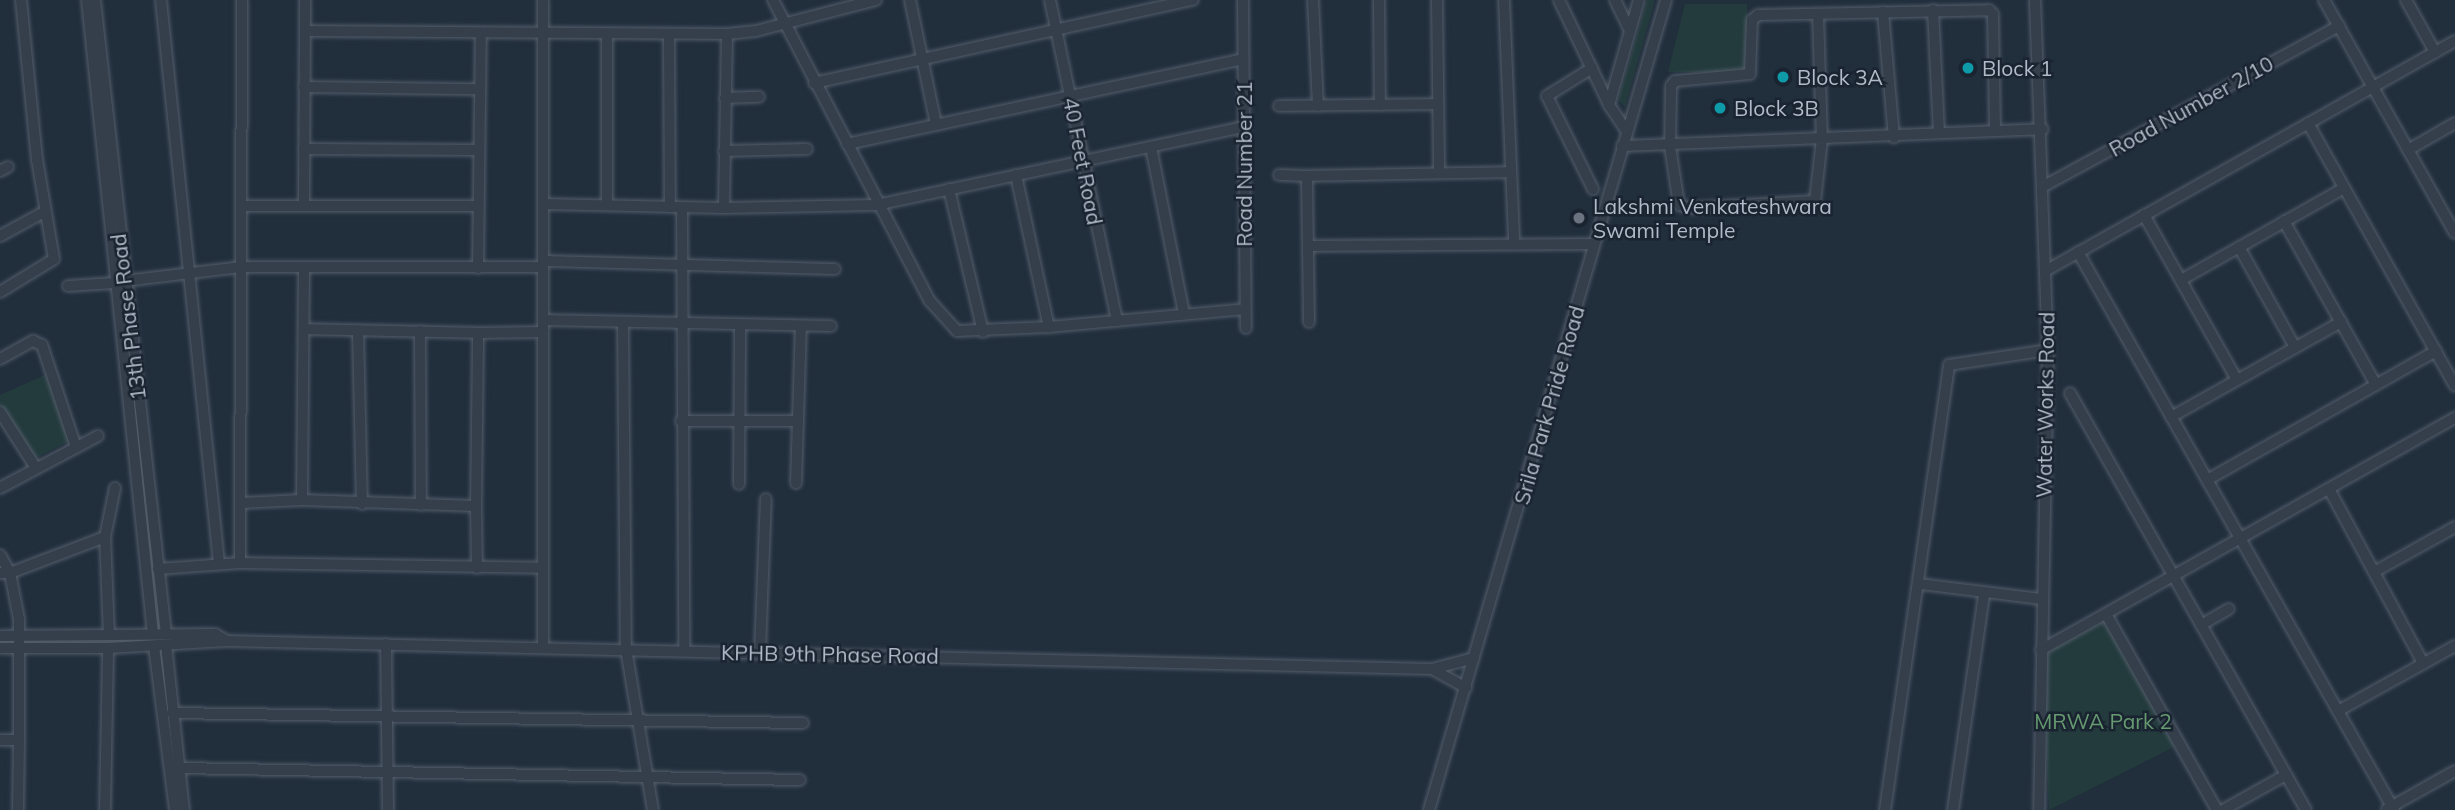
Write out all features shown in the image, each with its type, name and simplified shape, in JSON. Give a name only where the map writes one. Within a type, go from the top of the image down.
[{"type":"street","points":[[0,292],[54,259],[44,212],[21,0]]},
{"type":"street","name":"13th Phase Road","points":[[87,0],[123,320],[153,634]]},
{"type":"street","name":"13th Phase Road","points":[[95,0],[115,244]]},
{"type":"street","points":[[161,0],[219,562]]},
{"type":"street","points":[[240,563],[242,0]]},
{"type":"street","points":[[304,206],[305,0]]},
{"type":"street","points":[[543,0],[543,648]]},
{"type":"street","points":[[773,0],[876,205],[947,323],[957,331],[983,332],[1049,327],[1245,309]]},
{"type":"street","points":[[305,31],[727,34],[785,23],[876,0]]},
{"type":"street","points":[[910,0],[936,124]]},
{"type":"street","name":"40 Feet Road","points":[[1050,0],[1117,321]]},
{"type":"street","points":[[814,83],[1164,3],[1193,0]]},
{"type":"street","name":"Road Number 21","points":[[1243,0],[1246,328]]},
{"type":"street","points":[[1313,0],[1318,106]]},
{"type":"street","points":[[1379,0],[1380,105]]},
{"type":"street","points":[[1437,0],[1439,173]]},
{"type":"street","points":[[1504,0],[1514,243]]},
{"type":"street","points":[[1559,0],[1609,105],[1628,132]]},
{"type":"street","points":[[1615,0],[1630,31]]},
{"type":"street","points":[[1609,105],[1639,0]]},
{"type":"street","name":"Srila Park Pride Road","points":[[1429,810],[1666,0]]},
{"type":"street","name":"Water Works Road","points":[[2035,0],[2043,129],[2048,350],[2040,599],[2039,810]]},
{"type":"street","points":[[2324,0],[2455,233]]},
{"type":"street","points":[[2406,0],[2435,52]]},
{"type":"street","points":[[1818,14],[1822,139],[1815,201],[1689,208],[1675,197],[1670,146],[1672,83],[1746,77],[1753,71],[1754,17],[1818,14],[1981,8],[1993,13],[1995,131]]},
{"type":"street","points":[[1933,10],[1939,133]]},
{"type":"street","points":[[1883,12],[1894,138]]},
{"type":"street","name":"Road Number 2/10","points":[[2044,186],[2339,26]]},
{"type":"street","points":[[478,268],[481,33]]},
{"type":"street","points":[[607,34],[607,205]]},
{"type":"street","points":[[669,34],[670,207]]},
{"type":"street","points":[[724,208],[727,34]]},
{"type":"street","points":[[2047,270],[2455,41]]},
{"type":"street","points":[[847,144],[1244,60]]},
{"type":"street","points":[[1592,68],[1547,96],[1593,189]]},
{"type":"street","points":[[304,87],[480,89]]},
{"type":"street","points":[[725,98],[759,97]]},
{"type":"street","points":[[1279,106],[1438,104]]},
{"type":"street","points":[[2308,123],[2455,386]]},
{"type":"street","points":[[2408,149],[2455,123]]},
{"type":"street","points":[[543,204],[724,208],[876,205],[1244,127]]},
{"type":"street","points":[[1622,146],[1894,138],[1939,133],[2043,129]]},
{"type":"street","points":[[1151,147],[1184,314]]},
{"type":"street","points":[[304,149],[479,150]]},
{"type":"street","points":[[724,151],[807,149]]},
{"type":"street","points":[[1279,175],[1511,172]]},
{"type":"street","points":[[1016,174],[1049,327]]},
{"type":"street","points":[[1307,176],[1309,322]]},
{"type":"street","points":[[2181,280],[2344,188]]},
{"type":"street","points":[[949,189],[983,332]]},
{"type":"street","points":[[243,206],[478,206]]},
{"type":"street","points":[[682,207],[684,651]]},
{"type":"street","points":[[0,236],[44,212]]},
{"type":"street","points":[[2144,215],[2237,380]]},
{"type":"street","points":[[2284,221],[2376,385]]},
{"type":"street","points":[[1309,246],[1594,244]]},
{"type":"street","points":[[2239,247],[2295,347]]},
{"type":"street","points":[[2078,252],[2391,809],[2455,771]]},
{"type":"street","points":[[68,286],[242,267],[478,268],[543,264],[835,269]]},
{"type":"street","points":[[302,500],[304,267]]},
{"type":"street","name":"13th Phase Road","points":[[123,320],[158,569],[184,810]]},
{"type":"street","points":[[543,320],[831,327]]},
{"type":"street","points":[[2171,417],[2341,322]]},
{"type":"street","points":[[623,323],[626,649],[635,722],[649,779],[653,810]]},
{"type":"street","points":[[739,484],[740,326]]},
{"type":"street","points":[[796,482],[801,326]]},
{"type":"street","points":[[304,329],[543,332]]},
{"type":"street","points":[[358,330],[362,504]]},
{"type":"street","points":[[420,331],[421,505]]},
{"type":"street","points":[[477,568],[478,333]]},
{"type":"street","points":[[0,359],[33,341],[43,345],[76,447]]},
{"type":"street","points":[[1885,810],[1920,583],[1949,365],[2048,350]]},
{"type":"street","points":[[2207,480],[2436,351]]},
{"type":"street","points":[[2070,393],[2306,810]]},
{"type":"street","points":[[0,412],[36,468]]},
{"type":"street","points":[[2041,650],[2455,418]]},
{"type":"street","points":[[681,421],[797,421]]},
{"type":"street","points":[[0,488],[98,436]]},
{"type":"street","points":[[109,635],[105,537],[115,488]]},
{"type":"street","points":[[2329,489],[2423,663]]},
{"type":"street","points":[[760,652],[766,499]]},
{"type":"street","points":[[241,503],[302,500],[476,506]]},
{"type":"street","points":[[2374,572],[2455,527]]},
{"type":"street","points":[[5,573],[105,537]]},
{"type":"street","points":[[0,555],[19,636],[18,810]]},
{"type":"street","points":[[158,569],[219,562],[542,568]]},
{"type":"street","points":[[1920,583],[1984,594],[2040,599]]},
{"type":"street","points":[[1953,810],[1984,594]]},
{"type":"street","points":[[2201,625],[2229,610]]},
{"type":"street","points":[[2106,614],[2217,810]]},
{"type":"street","name":"KPHB 9th Phase Road","points":[[0,636],[153,634],[166,640]]},
{"type":"street","name":"KPHB 9th Phase Road","points":[[0,648],[154,646],[166,640],[201,639],[1432,669],[1474,659]]},
{"type":"street","points":[[386,644],[388,810]]},
{"type":"street","points":[[154,646],[175,810]]},
{"type":"street","points":[[2338,711],[2455,646]]},
{"type":"street","points":[[105,810],[108,648]]},
{"type":"street","name":"KPHB 9th Phase Road","points":[[1432,669],[1465,688]]},
{"type":"street","points":[[172,713],[803,723]]},
{"type":"street","points":[[0,740],[19,740]]},
{"type":"street","points":[[180,768],[800,780]]},
{"type":"street","points":[[2223,810],[2286,775]]},
{"type":"green space","points":[[1647,0],[1655,0],[1625,107],[1618,100]]},
{"type":"green space","points":[[1685,4],[1747,4],[1747,72],[1668,72]]},
{"type":"green space","points":[[47,374],[69,441],[35,458],[0,405],[0,395]]},
{"type":"green space","name":"MRWA Park 2","points":[[2110,619],[2180,744],[2049,810],[2042,653]]},
{"type":"place","name":"Block 1","points":[[1968,68]]},
{"type":"place","name":"Block 3A","points":[[1783,77]]},
{"type":"place","name":"Block 3B","points":[[1720,108]]},
{"type":"place","name":"Lakshmi Venkateshwara Swami Temple","points":[[1579,218]]}]
